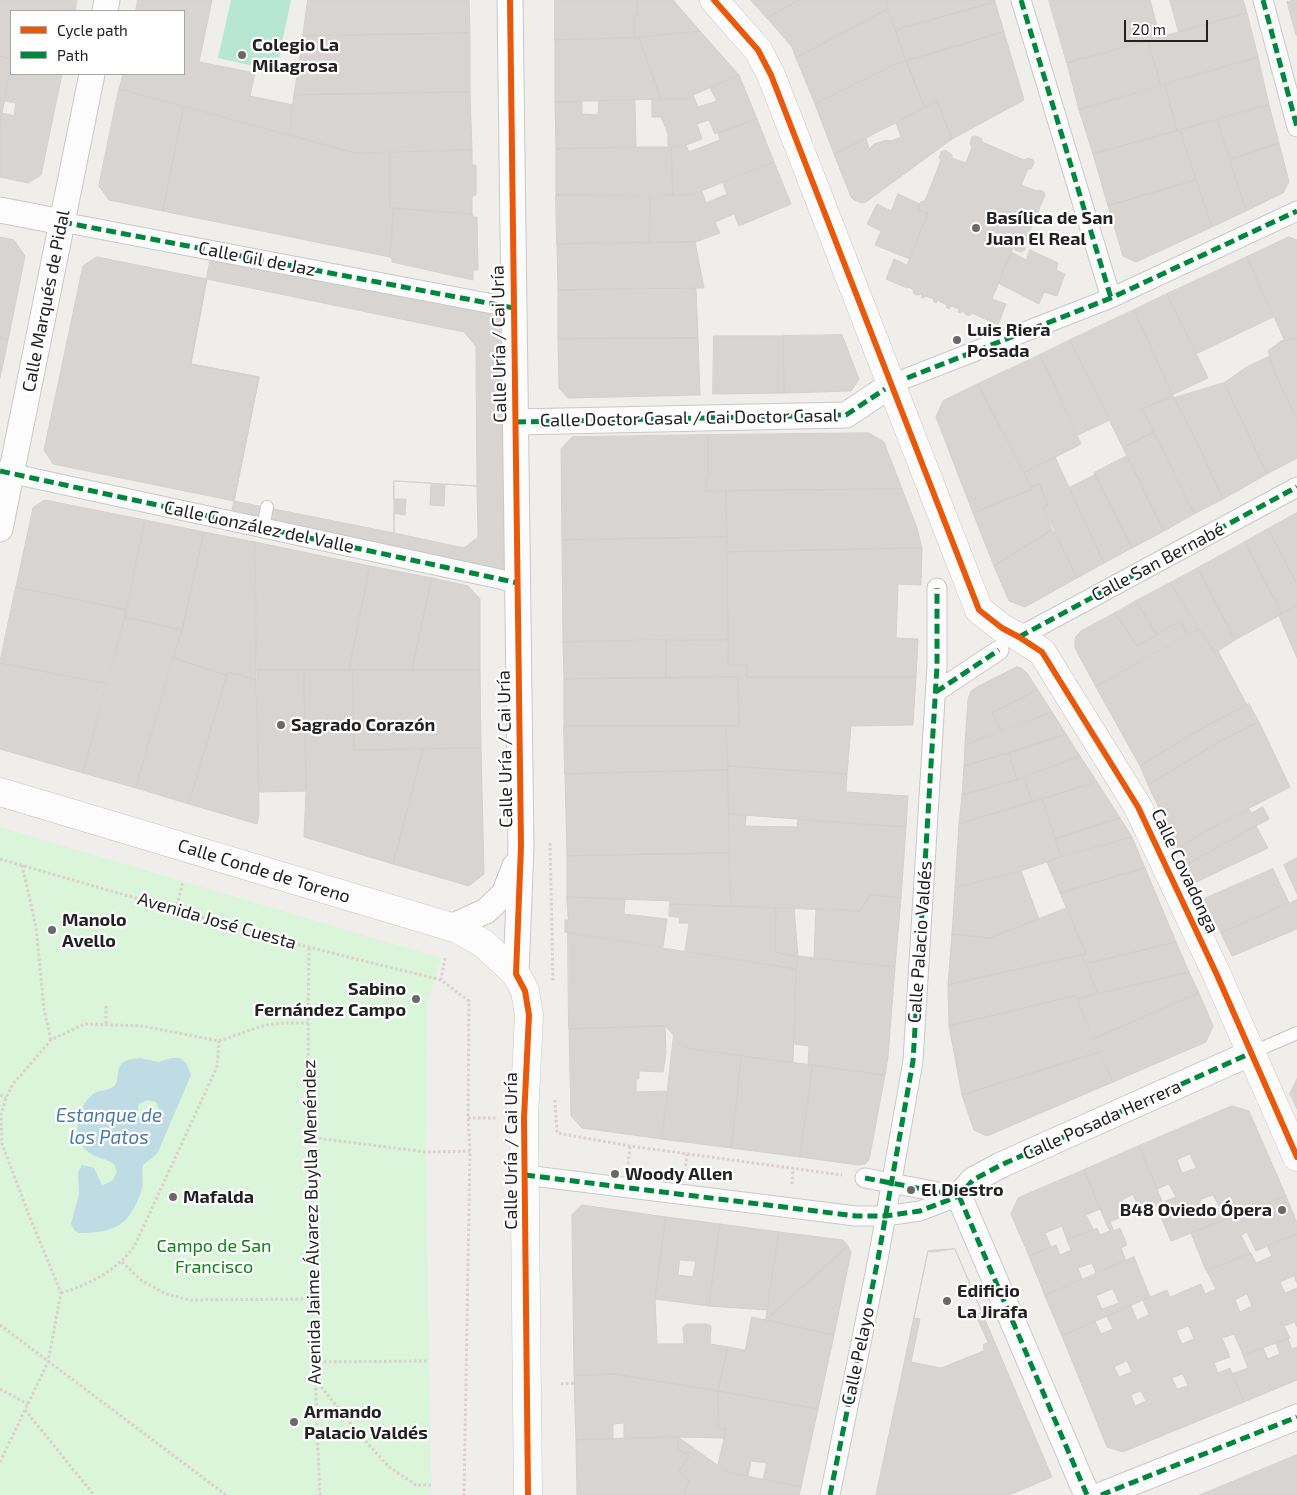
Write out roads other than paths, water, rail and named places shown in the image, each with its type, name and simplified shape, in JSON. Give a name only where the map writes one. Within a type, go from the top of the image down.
[{"type":"street","name":"Calle Uría / Cai Uría","points":[[510,0],[521,846],[516,974],[525,991],[529,1015],[524,1175],[528,1495]]},
{"type":"street","name":"Calle Covadonga","points":[[714,0],[758,50],[772,75],[980,610],[1006,638],[1042,652],[1138,807],[1217,975],[1244,1056],[1297,1156]]},
{"type":"street","points":[[1021,0],[1111,298]]},
{"type":"street","points":[[1263,0],[1297,128]]},
{"type":"street","name":"Calle Marqués de Pidal","points":[[0,529],[6,472],[62,222],[92,75]]},
{"type":"street","name":"Calle Gil de Jaz","points":[[0,210],[514,308]]},
{"type":"street","points":[[908,378],[1111,298],[1297,211]]},
{"type":"street","name":"Calle Doctor Casal / Cai Doctor Casal","points":[[516,422],[846,415],[885,389]]},
{"type":"street","name":"Calle González del Valle","points":[[6,472],[518,583]]},
{"type":"street","name":"Calle San Bernabé","points":[[936,692],[1006,638],[1297,487]]},
{"type":"street","name":"Calle Palacio Valdés","points":[[885,1216],[913,1061],[936,692],[937,588]]},
{"type":"street","name":"Calle Conde de Toreno","points":[[0,792],[458,929],[484,944],[516,974]]},
{"type":"street","name":"Calle Uría / Cai Uría","points":[[451,927],[486,911],[504,894],[521,846]]},
{"type":"street","name":"Calle Posada Herrera","points":[[958,1196],[973,1180],[1001,1164],[1244,1056]]},
{"type":"street","points":[[524,1175],[856,1216],[885,1216],[920,1211],[958,1196]]},
{"type":"street","points":[[865,1178],[958,1196]]},
{"type":"street","points":[[958,1196],[1087,1495]]},
{"type":"street","name":"Calle Pelayo","points":[[830,1495],[885,1216]]},
{"type":"street","points":[[1101,1495],[1297,1417]]},
{"type":"lane","points":[[263,528],[267,508]]},
{"type":"lane","points":[[1244,1056],[1297,1033]]},
{"type":"water","name":"Estanque de los Patos","points":[[140,1058],[158,1062],[171,1058],[180,1058],[186,1063],[191,1075],[158,1152],[143,1165],[142,1189],[127,1219],[112,1229],[92,1233],[79,1233],[75,1231],[71,1224],[79,1194],[78,1172],[82,1165],[94,1168],[102,1185],[112,1181],[117,1172],[114,1164],[90,1153],[82,1145],[78,1131],[80,1115],[83,1107],[92,1095],[110,1089],[116,1084],[121,1064],[127,1060]],"holes":[[[147,1100],[156,1102],[160,1111],[157,1119],[149,1123],[141,1121],[137,1113],[139,1104]]]},
{"type":"place","name":"Colegio La Milagrosa","points":[[242,55]]},
{"type":"place","name":"Basílica de San Juan El Real","points":[[976,228]]},
{"type":"place","name":"Luis Riera Posada","points":[[957,340]]},
{"type":"place","name":"Sagrado Corazón","points":[[281,725]]},
{"type":"place","name":"Manolo Avello","points":[[52,930]]},
{"type":"place","name":"Sabino Fernández Campo","points":[[416,999]]},
{"type":"place","name":"Woody Allen","points":[[615,1174]]},
{"type":"place","name":"El Diestro","points":[[911,1190]]},
{"type":"place","name":"Mafalda","points":[[173,1197]]},
{"type":"place","name":"B48 Oviedo Ópera","points":[[1282,1210]]},
{"type":"place","name":"Edificio La Jirafa","points":[[947,1301]]},
{"type":"place","name":"Armando Palacio Valdés","points":[[294,1422]]},
{"type":"park label","name":"Campo de San Francisco","points":[[214,1256]]}]
